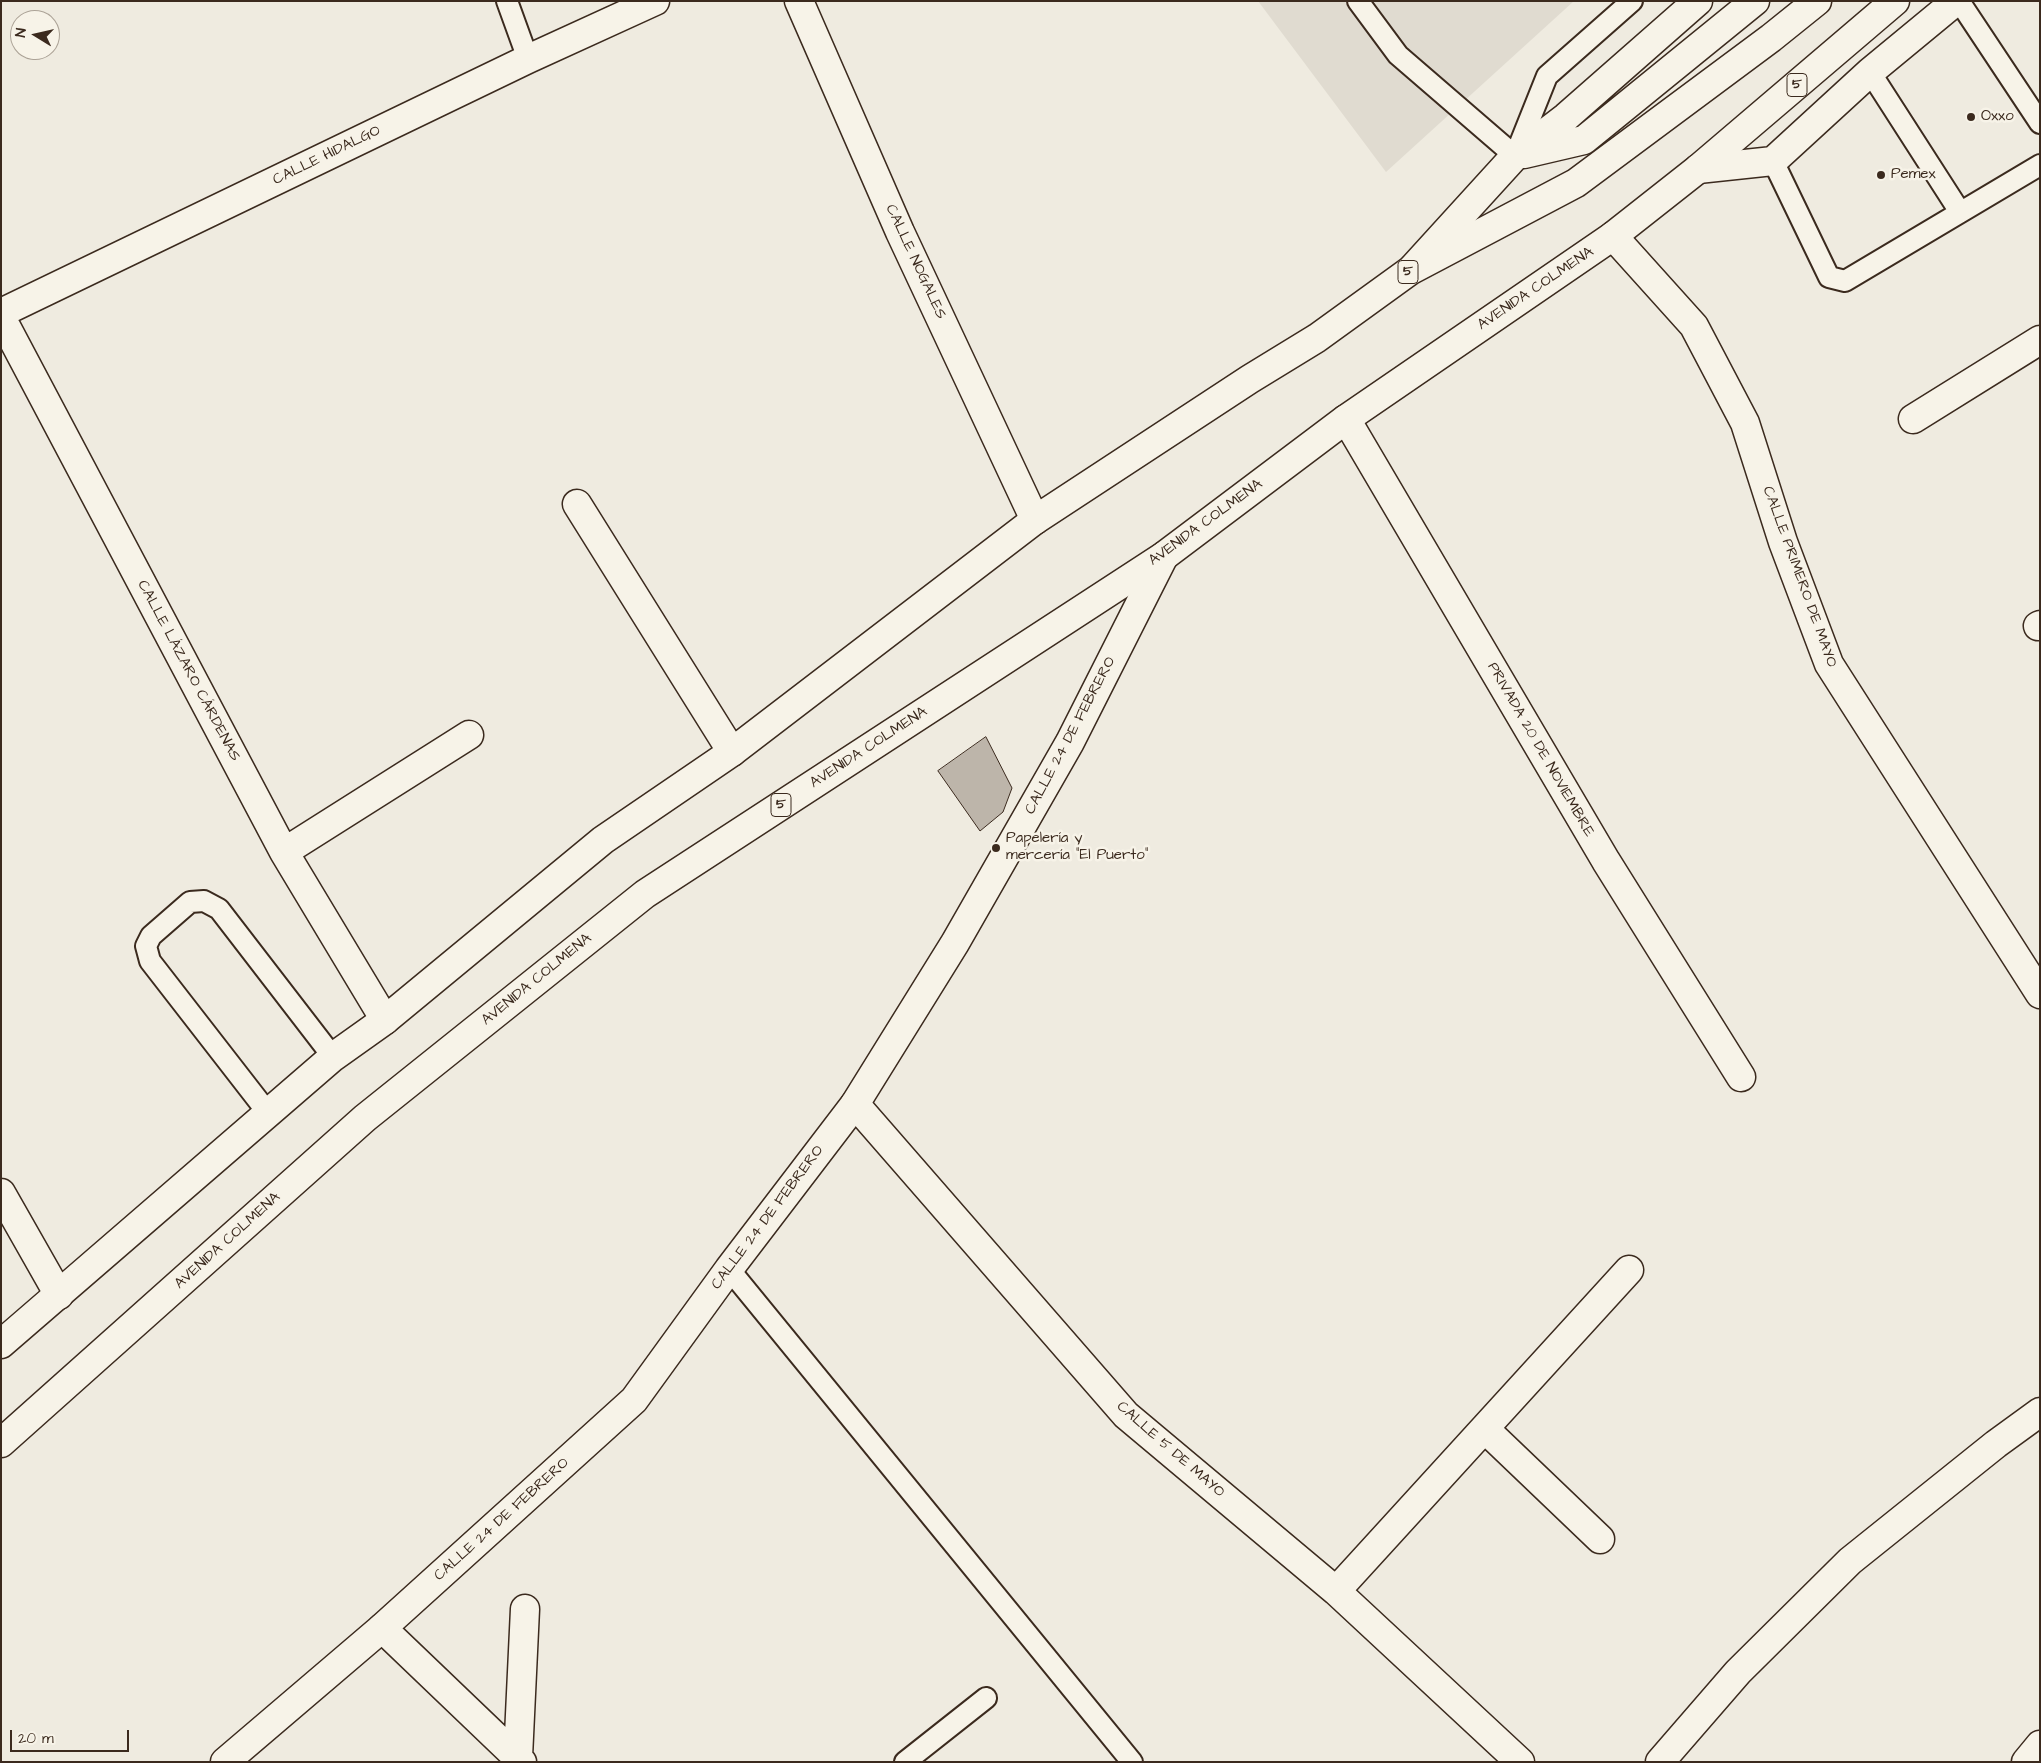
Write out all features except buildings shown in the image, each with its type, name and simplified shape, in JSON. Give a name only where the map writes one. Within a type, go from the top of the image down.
[{"type":"street","name":"CALLE HIDALGO","points":[[1,313],[528,59],[655,1]]},
{"type":"street","name":"CALLE NOGALES","points":[[799,1],[900,232],[1035,520]]},
{"type":"street","points":[[1411,270],[1515,156],[1566,117],[1698,1]]},
{"type":"street","points":[[1515,156],[1584,140],[1755,1]]},
{"type":"street","name":"5","points":[[1,1344],[333,1057],[385,1020],[603,840],[732,752],[1035,520],[1250,379],[1317,338],[1411,270],[1576,184],[1771,38],[1817,1]]},
{"type":"street","name":"5","points":[[1613,236],[1698,169],[1895,1]]},
{"type":"street","points":[[1698,169],[1773,161],[1870,72],[1958,1]]},
{"type":"street","name":"AVENIDA COLMENA","points":[[1,1443],[365,1118],[645,894],[1164,556],[1346,419],[1613,236]]},
{"type":"street","name":"CALLE PRIMERO DE MAYO","points":[[1613,236],[1694,326],[1745,423],[1783,542],[1829,664],[2040,994]]},
{"type":"street","name":"CALLE LÁZARO CÁRDENAS","points":[[1,317],[9,356],[284,852],[385,1020]]},
{"type":"street","points":[[1914,419],[2040,340]]},
{"type":"street","name":"PRIVADA 20 DE NOVIEMBRE","points":[[1346,419],[1606,861],[1740,1077]]},
{"type":"street","points":[[578,504],[732,752]]},
{"type":"street","name":"CALLE 24 DE FEBRERO","points":[[225,1762],[382,1628],[634,1400],[729,1269],[855,1104],[955,943],[1070,742],[1164,556]]},
{"type":"street","points":[[284,852],[469,735]]},
{"type":"street","name":"CALLE 5 DE MAYO","points":[[855,1104],[1126,1415],[1336,1592],[1520,1762]]},
{"type":"street","points":[[1,1193],[59,1295]]},
{"type":"street","points":[[1336,1592],[1629,1270]]},
{"type":"street","points":[[1660,1762],[1738,1672],[1850,1561],[1996,1444],[2040,1412]]},
{"type":"street","points":[[1485,1429],[1600,1539]]},
{"type":"street","points":[[520,1759],[526,1609]]},
{"type":"street","points":[[382,1628],[520,1759]]},
{"type":"street","points":[[2026,1762],[2040,1745]]},
{"type":"lane","points":[[508,1],[528,59]]},
{"type":"lane","points":[[1358,1],[1398,55],[1515,156],[1547,76],[1632,1]]},
{"type":"lane","points":[[1958,1],[2040,123]]},
{"type":"lane","points":[[1870,72],[1960,212]]},
{"type":"lane","points":[[1773,161],[1829,277],[1845,281],[2040,165]]},
{"type":"lane","points":[[268,1112],[150,961],[146,946],[151,936],[190,902],[204,901],[219,909],[333,1057]]},
{"type":"lane","points":[[729,1269],[1132,1762]]},
{"type":"lane","points":[[905,1762],[986,1698]]},
{"type":"shaded area","points":[[1258,1],[1574,1],[1386,172]]},
{"type":"place","name":"Oxxo","points":[[1971,117]]},
{"type":"place","name":"Pemex","points":[[1881,175]]},
{"type":"place","name":"Papelería y mercería \"El Puerto\"","points":[[996,848]]}]
